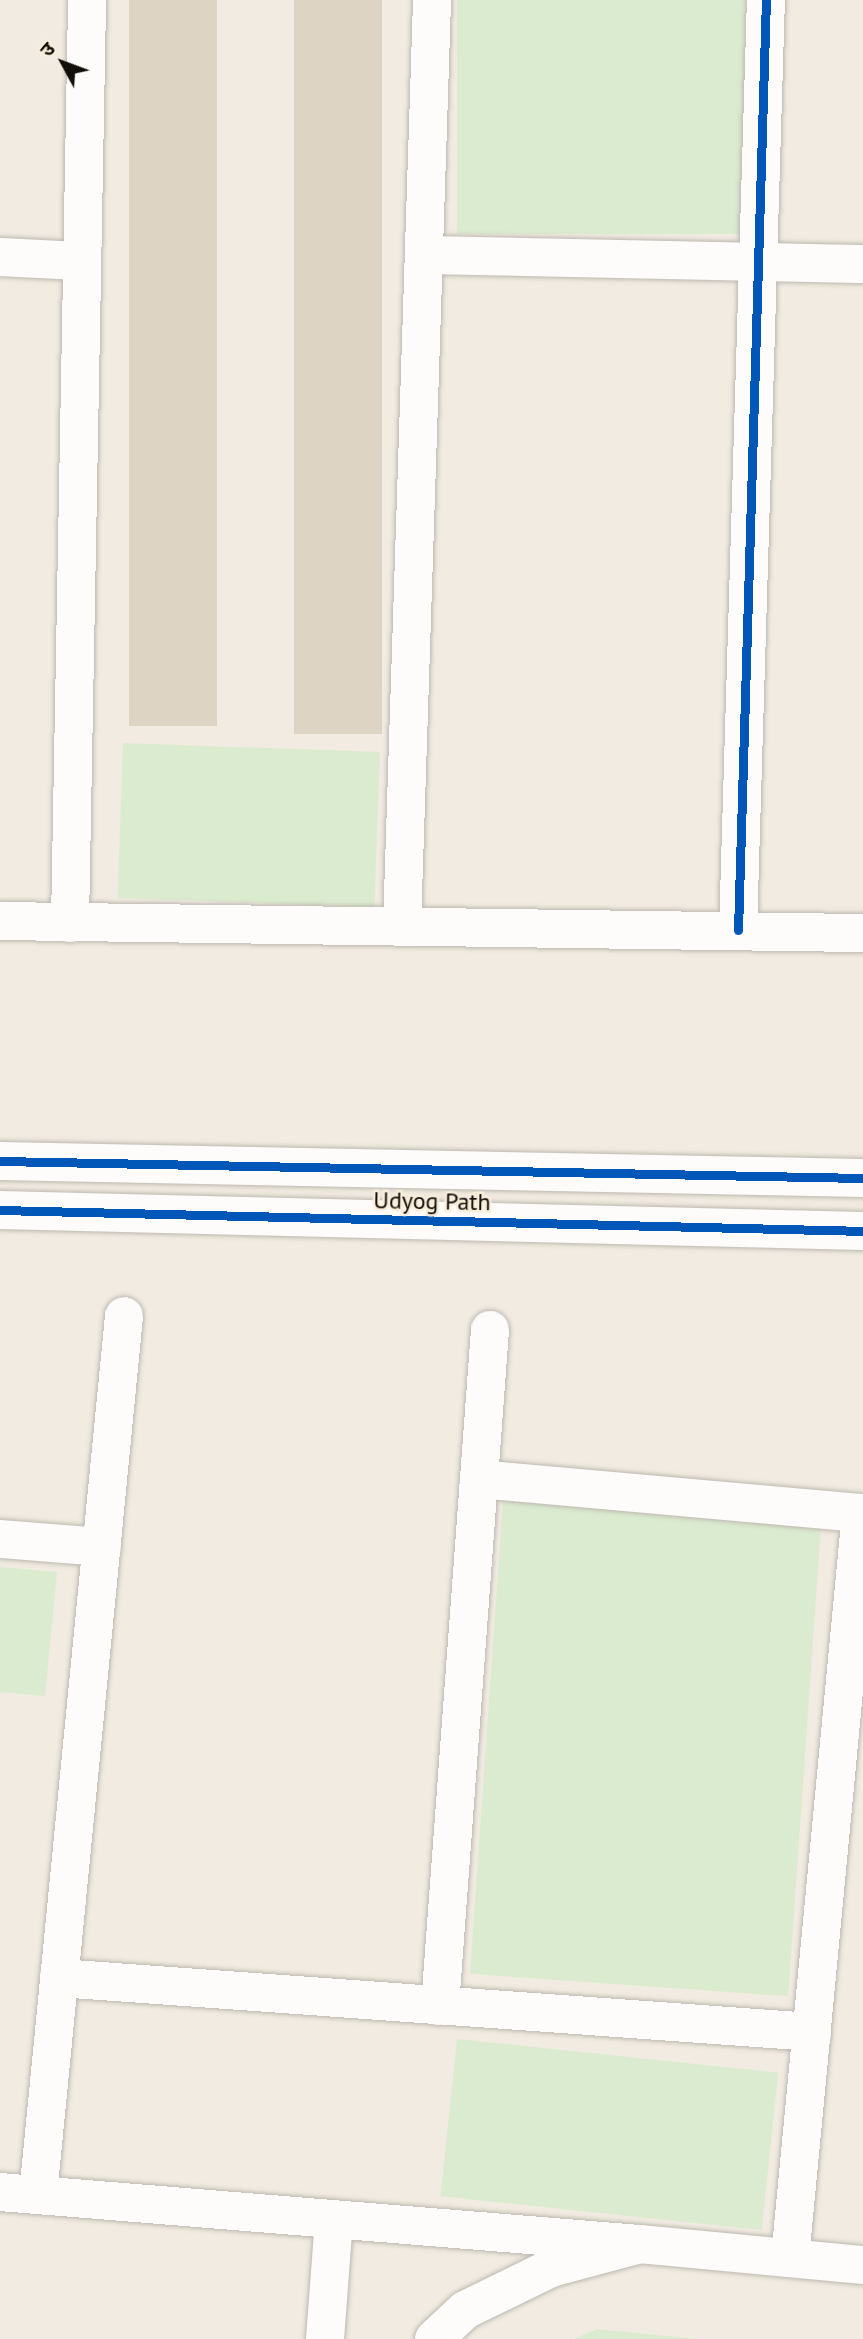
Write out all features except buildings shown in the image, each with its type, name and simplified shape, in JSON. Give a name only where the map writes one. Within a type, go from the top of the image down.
[{"type":"street","points":[[70,923],[80,261],[88,0]]},
{"type":"street","points":[[402,926],[432,0]]},
{"type":"street","points":[[738,930],[766,0]]},
{"type":"street","points":[[424,255],[863,264]]},
{"type":"street","points":[[0,257],[80,261]]},
{"type":"street","points":[[0,921],[863,933]]},
{"type":"street","name":"Udyog Path","points":[[0,1161],[863,1178]]},
{"type":"street","name":"Udyog Path","points":[[0,1210],[863,1231]]},
{"type":"street","points":[[38,2195],[124,1316]]},
{"type":"street","points":[[440,2006],[491,1330]]},
{"type":"street","points":[[479,1479],[862,1513],[790,2258]]},
{"type":"street","points":[[0,1539],[102,1547]]},
{"type":"street","points":[[59,1978],[812,2032]]},
{"type":"street","points":[[0,2192],[640,2244],[863,2265]]},
{"type":"street","points":[[325,2339],[334,2219]]},
{"type":"street","points":[[434,2339],[465,2310],[551,2268],[640,2244]]},
{"type":"green space","points":[[457,0],[745,0],[745,234],[457,234]]},
{"type":"green space","points":[[123,743],[380,752],[374,907],[118,898]]},
{"type":"green space","points":[[503,1501],[821,1523],[788,1996],[470,1974]]},
{"type":"green space","points":[[0,1567],[57,1572],[45,1696],[0,1692]]},
{"type":"green space","points":[[457,2039],[778,2073],[762,2230],[440,2196]]},
{"type":"green space","points":[[597,2329],[697,2339],[574,2339]]},
{"type":"cycle path","points":[[738,930],[766,0]]},
{"type":"cycle path","points":[[0,1161],[863,1178]]},
{"type":"cycle path","points":[[0,1210],[863,1231]]}]
